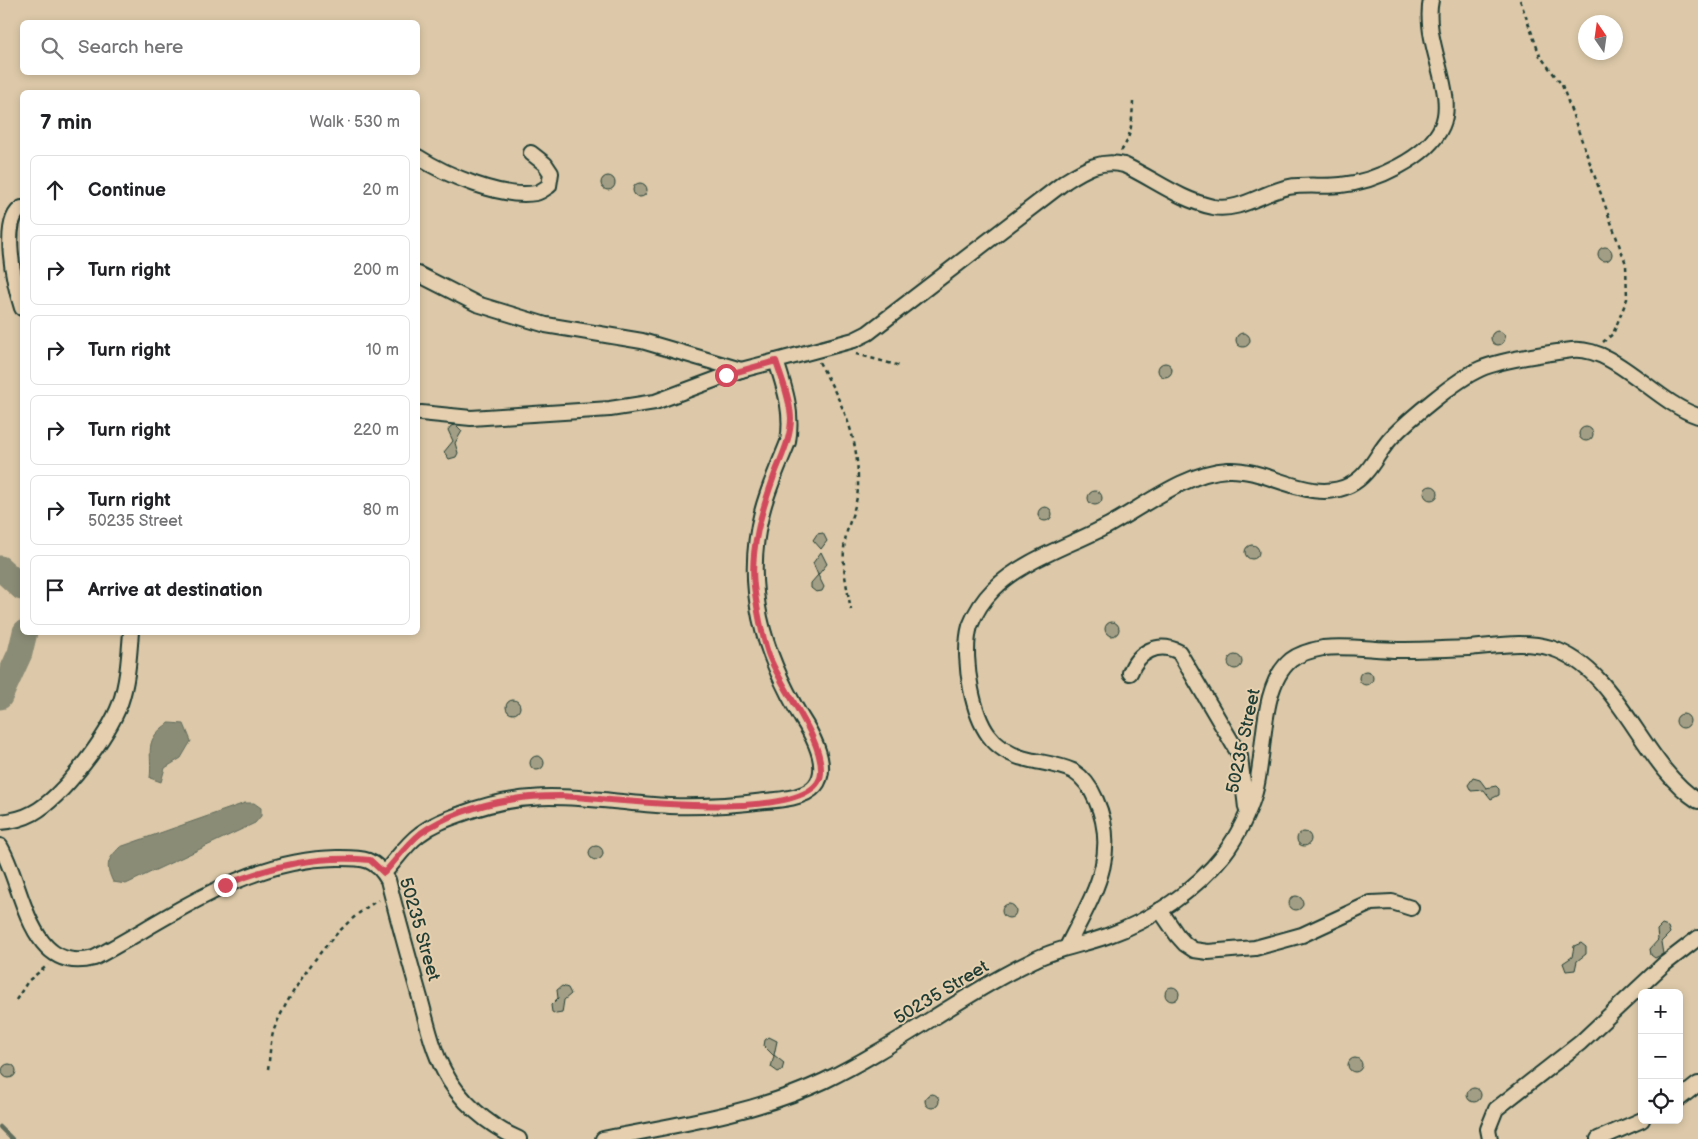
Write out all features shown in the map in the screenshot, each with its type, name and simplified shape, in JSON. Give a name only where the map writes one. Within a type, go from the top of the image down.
[{"type":"street","points":[[421,413],[471,418],[610,409],[655,402],[741,370],[854,340],[868,333],[1066,181],[1099,163],[1112,162],[1138,171],[1190,201],[1227,208],[1287,187],[1358,183],[1398,167],[1436,137],[1446,115],[1444,88],[1430,30],[1429,12],[1431,0]]},
{"type":"street","points":[[420,159],[436,169],[487,187],[517,194],[538,193],[549,186],[551,174],[545,164],[531,153]]},
{"type":"street","points":[[20,209],[15,210],[8,218],[3,240],[20,301]]},
{"type":"street","points":[[420,275],[477,304],[546,325],[642,342],[741,370]]},
{"type":"street","points":[[1067,947],[1100,877],[1107,853],[1106,831],[1100,807],[1091,788],[1082,778],[1070,770],[1018,757],[999,748],[985,730],[976,711],[969,680],[970,627],[980,606],[994,588],[1012,575],[1110,524],[1167,491],[1215,471],[1248,471],[1302,488],[1320,491],[1348,486],[1370,469],[1387,443],[1402,427],[1476,371],[1494,364],[1575,350],[1591,352],[1616,363],[1665,400],[1698,416]]},
{"type":"street","points":[[384,873],[420,834],[438,823],[497,802],[533,796],[562,796],[669,806],[745,804],[800,795],[811,791],[817,784],[821,776],[821,764],[816,748],[768,653],[761,628],[754,583],[757,538],[762,511],[788,442],[790,430],[790,407],[776,361]]},
{"type":"street","points":[[0,822],[17,820],[34,812],[49,801],[90,757],[109,728],[120,703],[128,671],[131,635]]},
{"type":"street","name":"50235 Street","points":[[603,1139],[665,1128],[761,1104],[824,1080],[912,1032],[986,985],[1039,957],[1107,936],[1146,920],[1205,878],[1231,845],[1247,812],[1256,787],[1270,702],[1276,681],[1289,661],[1307,652],[1339,648],[1399,650],[1527,645],[1549,648],[1581,663],[1596,678],[1613,698],[1660,765],[1675,782],[1698,801]]},
{"type":"street","points":[[1130,672],[1134,662],[1151,649],[1170,647],[1179,652],[1240,756],[1247,812]]},
{"type":"street","points":[[0,846],[30,921],[41,941],[59,957]]},
{"type":"street","name":"50235 Street","points":[[59,957],[79,962],[94,958],[225,885],[249,875],[320,858],[370,860],[384,873],[392,894],[432,1042],[444,1072],[458,1092],[475,1110],[502,1132],[519,1139]]},
{"type":"street","points":[[1160,910],[1176,935],[1185,944],[1194,950],[1208,952],[1255,948],[1302,935],[1371,903],[1392,902],[1411,908]]},
{"type":"street","points":[[1490,1139],[1488,1129],[1496,1109],[1580,1043],[1663,966],[1698,938]]},
{"type":"street","points":[[1683,1096],[1698,1084]]},
{"type":"street","points":[[1598,1139],[1638,1122]]},
{"type":"path","points":[[1520,0],[1540,56],[1562,85],[1626,264],[1626,299],[1613,334],[1591,352]]},
{"type":"path","points":[[1112,162],[1126,144],[1132,123],[1133,102]]},
{"type":"path","points":[[813,351],[846,411],[855,447],[858,481],[855,511],[845,540],[843,571],[852,610]]},
{"type":"path","points":[[855,354],[900,366]]},
{"type":"path","points":[[268,1069],[274,1028],[312,965],[334,936],[362,908],[392,894]]},
{"type":"path","points":[[16,1000],[28,981],[59,957]]},
{"type":"shaded area","points":[[169,723],[184,724],[191,741],[181,758],[165,768],[161,782],[150,778],[150,747],[155,735]]},
{"type":"shaded area","points":[[245,803],[254,803],[261,808],[261,816],[255,823],[126,884],[113,882],[108,867],[110,859],[120,847]]},
{"type":"building","points":[[608,176],[613,178],[615,183],[613,188],[608,190],[603,188],[601,183],[603,178]]},
{"type":"building","points":[[640,183],[645,185],[647,190],[645,195],[640,197],[635,195],[633,190],[635,185]]},
{"type":"building","points":[[1605,247],[1610,249],[1612,254],[1610,259],[1605,261],[1600,259],[1598,254],[1600,249]]},
{"type":"building","points":[[1498,331],[1503,333],[1505,338],[1503,343],[1498,345],[1493,343],[1491,338],[1493,333]]},
{"type":"building","points":[[1243,333],[1248,335],[1250,340],[1248,345],[1243,347],[1238,345],[1236,340],[1238,335]]},
{"type":"building","points":[[1165,363],[1170,365],[1172,370],[1170,375],[1165,377],[1160,375],[1158,370],[1160,365]]},
{"type":"building","points":[[456,425],[462,431],[455,443],[458,453],[456,457],[449,459],[444,452],[453,441],[448,430],[451,426]]},
{"type":"building","points":[[1586,427],[1591,429],[1593,434],[1591,439],[1586,441],[1581,439],[1579,434],[1581,429]]},
{"type":"building","points":[[1431,486],[1436,488],[1438,493],[1436,498],[1431,500],[1426,498],[1424,493],[1426,488]]},
{"type":"building","points":[[1095,491],[1100,493],[1102,498],[1100,503],[1095,505],[1090,503],[1088,498],[1090,493]]},
{"type":"building","points":[[1045,507],[1050,509],[1052,514],[1050,519],[1045,521],[1040,519],[1038,514],[1040,509]]},
{"type":"building","points":[[823,533],[827,541],[821,549],[813,540],[817,534]]},
{"type":"building","points":[[1252,545],[1257,547],[1259,552],[1257,557],[1252,559],[1247,557],[1245,552],[1247,547]]},
{"type":"building","points":[[821,552],[827,564],[818,575],[813,563]]},
{"type":"building","points":[[818,575],[824,587],[822,591],[816,592],[811,588],[811,583]]},
{"type":"building","points":[[1112,622],[1117,624],[1119,629],[1117,634],[1112,636],[1107,634],[1105,629],[1107,624]]},
{"type":"building","points":[[1235,655],[1240,657],[1242,662],[1240,667],[1235,669],[1230,667],[1228,662],[1230,657]]},
{"type":"building","points":[[1366,671],[1371,673],[1373,678],[1371,683],[1366,685],[1361,683],[1359,678],[1361,673]]},
{"type":"building","points":[[513,700],[518,702],[520,707],[518,712],[513,714],[508,712],[506,707],[508,702]]},
{"type":"building","points":[[1683,714],[1688,716],[1690,721],[1688,726],[1683,728],[1678,726],[1676,721],[1678,716]]},
{"type":"building","points":[[537,756],[542,758],[544,763],[542,768],[537,770],[532,768],[530,763],[532,758]]},
{"type":"building","points":[[1473,778],[1480,780],[1486,788],[1496,786],[1499,789],[1499,795],[1491,799],[1484,790],[1471,791],[1468,785]]},
{"type":"building","points":[[1304,832],[1309,834],[1311,839],[1309,844],[1304,846],[1299,844],[1297,839],[1299,834]]},
{"type":"building","points":[[596,846],[601,848],[603,853],[601,858],[596,860],[591,858],[589,853],[591,848]]},
{"type":"building","points":[[1296,896],[1301,898],[1303,903],[1301,908],[1296,910],[1291,908],[1289,903],[1291,898]]},
{"type":"building","points":[[1009,904],[1014,906],[1016,911],[1014,916],[1009,918],[1004,916],[1002,911],[1004,906]]},
{"type":"building","points":[[1662,925],[1668,927],[1670,933],[1661,942],[1663,954],[1655,958],[1651,955],[1650,949],[1658,940],[1657,930]]},
{"type":"building","points":[[1581,943],[1586,947],[1586,954],[1577,961],[1575,970],[1566,971],[1563,963],[1572,957],[1574,946]]},
{"type":"building","points":[[562,986],[568,988],[571,994],[564,1000],[562,1013],[556,1014],[552,1012],[551,1005],[558,998],[557,990]]},
{"type":"building","points":[[1172,987],[1177,989],[1179,994],[1177,999],[1172,1001],[1167,999],[1165,994],[1167,989]]},
{"type":"building","points":[[769,1037],[777,1041],[774,1055],[784,1063],[782,1070],[778,1072],[771,1067],[774,1056],[764,1046],[765,1040]]},
{"type":"building","points":[[1355,1058],[1360,1060],[1362,1065],[1360,1070],[1355,1072],[1350,1070],[1348,1065],[1350,1060]]},
{"type":"building","points":[[9,1064],[14,1066],[16,1071],[14,1076],[9,1078],[4,1076],[2,1071],[4,1066]]},
{"type":"building","points":[[1474,1088],[1479,1090],[1481,1095],[1479,1100],[1474,1102],[1469,1100],[1467,1095],[1469,1090]]},
{"type":"building","points":[[932,1094],[937,1096],[939,1101],[937,1106],[932,1108],[927,1106],[925,1101],[927,1096]]},
{"type":"waterway","points":[[0,568],[20,586]]},
{"type":"waterway","points":[[0,697],[20,653],[24,635]]},
{"type":"waterway","points":[[0,1127],[12,1139]]},
{"type":"route","points":[[225,885],[249,875],[320,858],[370,860],[381,868],[384,873],[405,848],[420,834],[438,823],[497,802],[533,796],[562,796],[669,806],[694,806],[745,804],[780,800],[811,791],[821,776],[821,764],[808,729],[795,708],[768,653],[761,628],[754,583],[754,562],[762,511],[788,442],[791,418],[790,407],[776,361],[726,375]]}]
